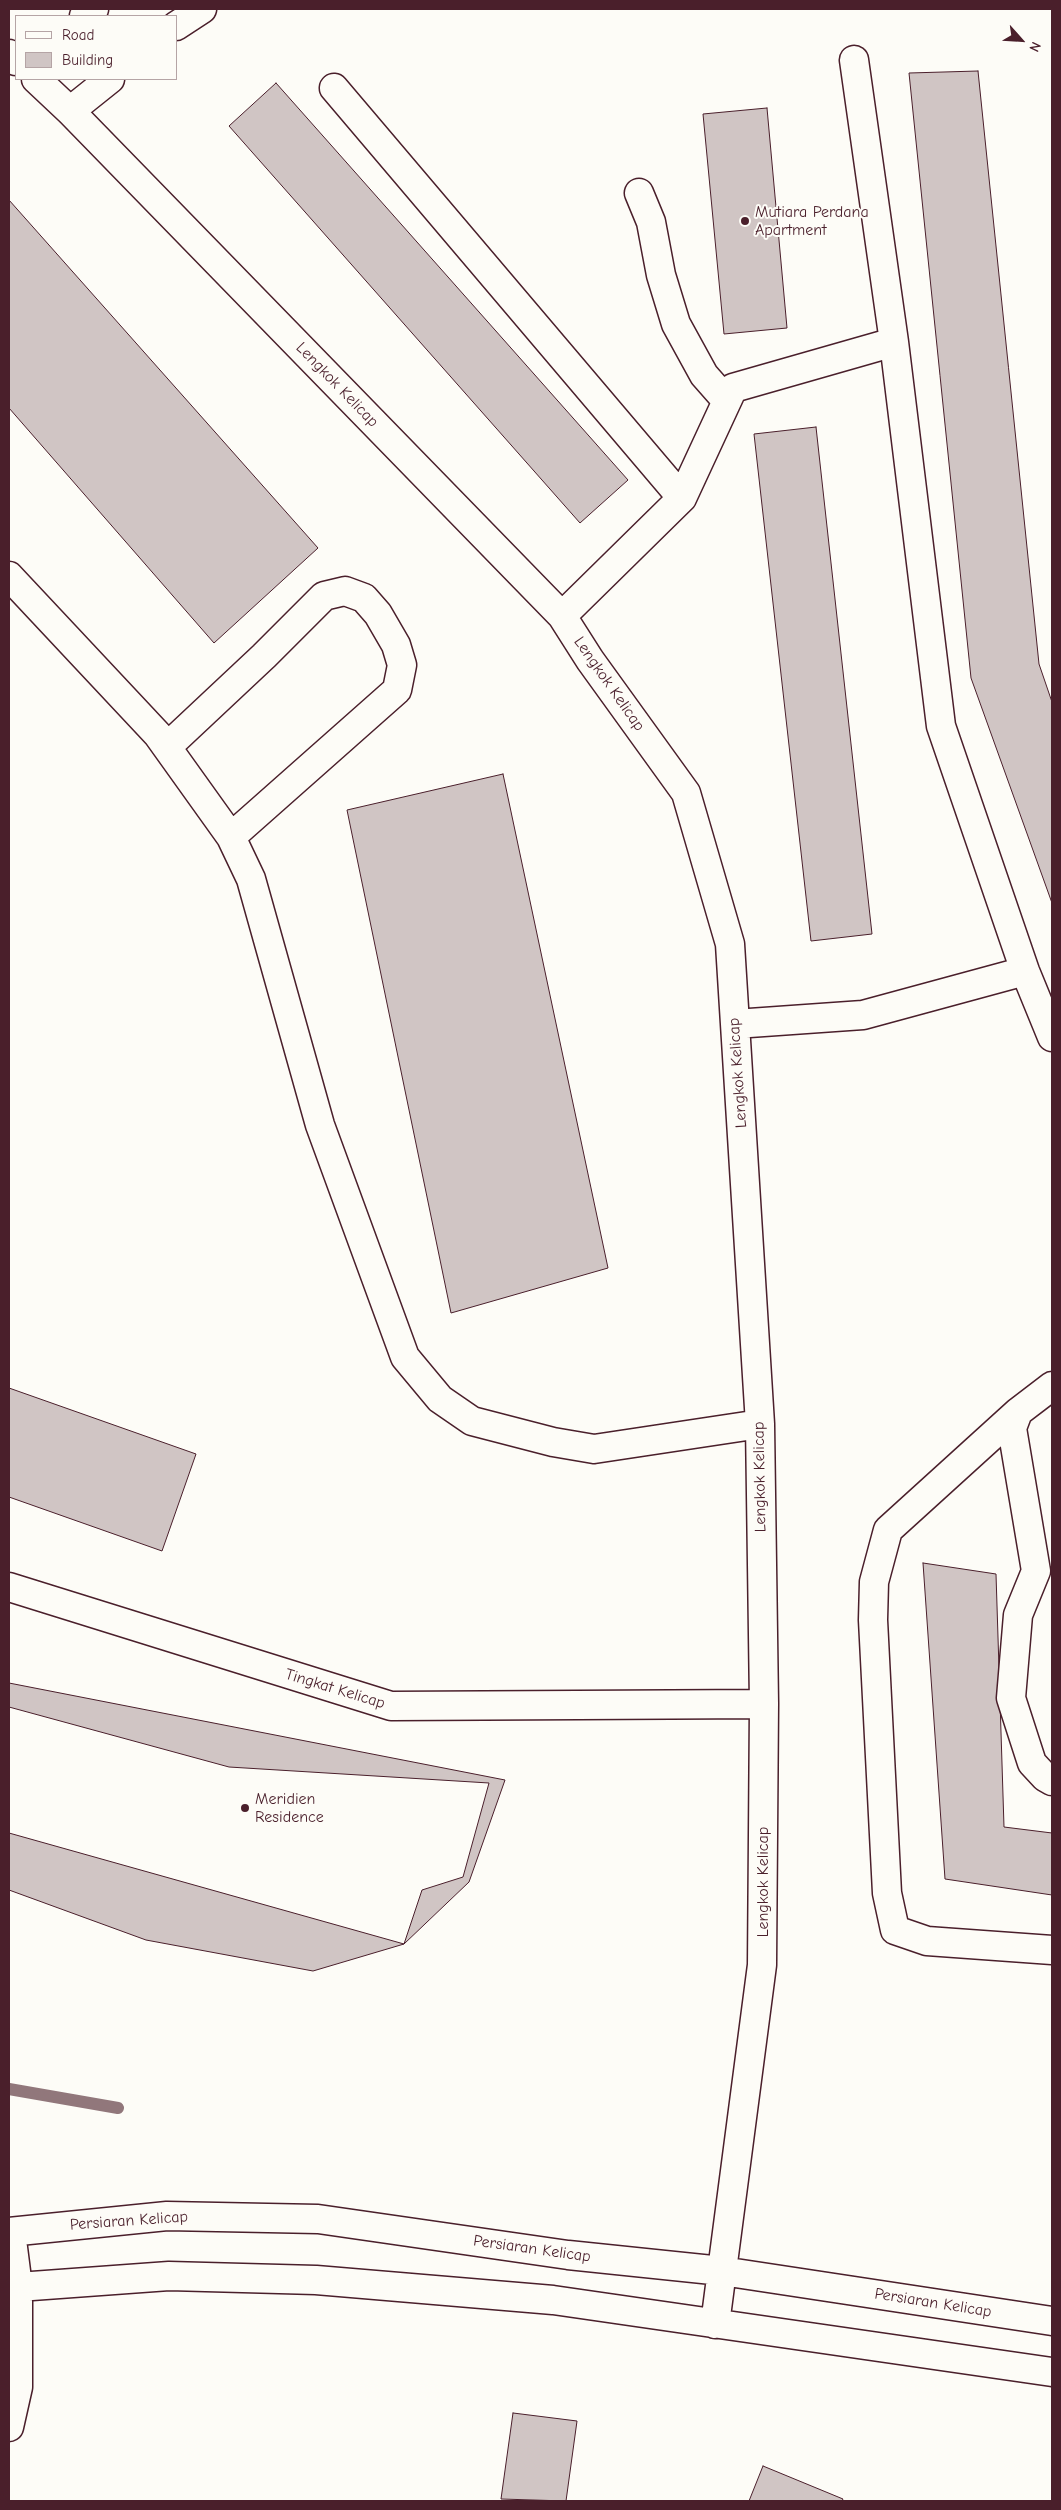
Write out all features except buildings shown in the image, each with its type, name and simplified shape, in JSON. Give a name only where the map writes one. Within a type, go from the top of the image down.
[{"type":"street","points":[[178,25],[202,9]]},
{"type":"street","points":[[854,60],[894,342],[941,726],[1025,971],[1052,1037]]},
{"type":"street","name":"Lengkok Kelicap","points":[[37,80],[70,111],[562,616],[590,660],[686,793],[730,944],[760,1424],[764,1704],[762,1965],[715,2324]]},
{"type":"street","points":[[70,111],[109,80]]},
{"type":"street","points":[[334,88],[682,498]]},
{"type":"street","points":[[639,193],[651,222],[661,275],[676,324],[704,375],[726,400]]},
{"type":"street","points":[[562,616],[682,498],[733,388],[894,342]]},
{"type":"street","points":[[9,576],[166,747],[231,837],[251,878],[320,1125],[405,1357],[440,1399],[472,1421],[553,1442],[594,1449],[760,1424]]},
{"type":"street","points":[[166,747],[264,656],[324,596],[345,591],[364,598],[378,614],[396,645],[402,665],[396,690],[231,837]]},
{"type":"street","points":[[735,1024],[863,1015],[1025,971]]},
{"type":"street","points":[[1052,1386],[1018,1412],[888,1530],[874,1582],[873,1620],[887,1893],[895,1930],[927,1941],[1052,1950]]},
{"type":"street","points":[[1018,1412],[1012,1428],[1044,1576],[1018,1615],[1011,1698],[1032,1763],[1045,1778],[1052,1781]]},
{"type":"street","name":"Tingkat Kelicap","points":[[9,1587],[391,1706],[764,1704]]},
{"type":"street","name":"Persiaran Kelicap","points":[[10,2232],[167,2216],[318,2219],[568,2255],[722,2272],[1052,2321]]},
{"type":"street","points":[[9,2427],[18,2387],[10,2232]]},
{"type":"street","points":[[13,2288],[169,2276],[316,2280],[553,2300],[1052,2372]]},
{"type":"waterway","points":[[9,2089],[118,2108]]},
{"type":"place","name":"Mutiara Perdana Apartment","points":[[745,221]]},
{"type":"place","name":"Meridien Residence","points":[[245,1808]]}]
